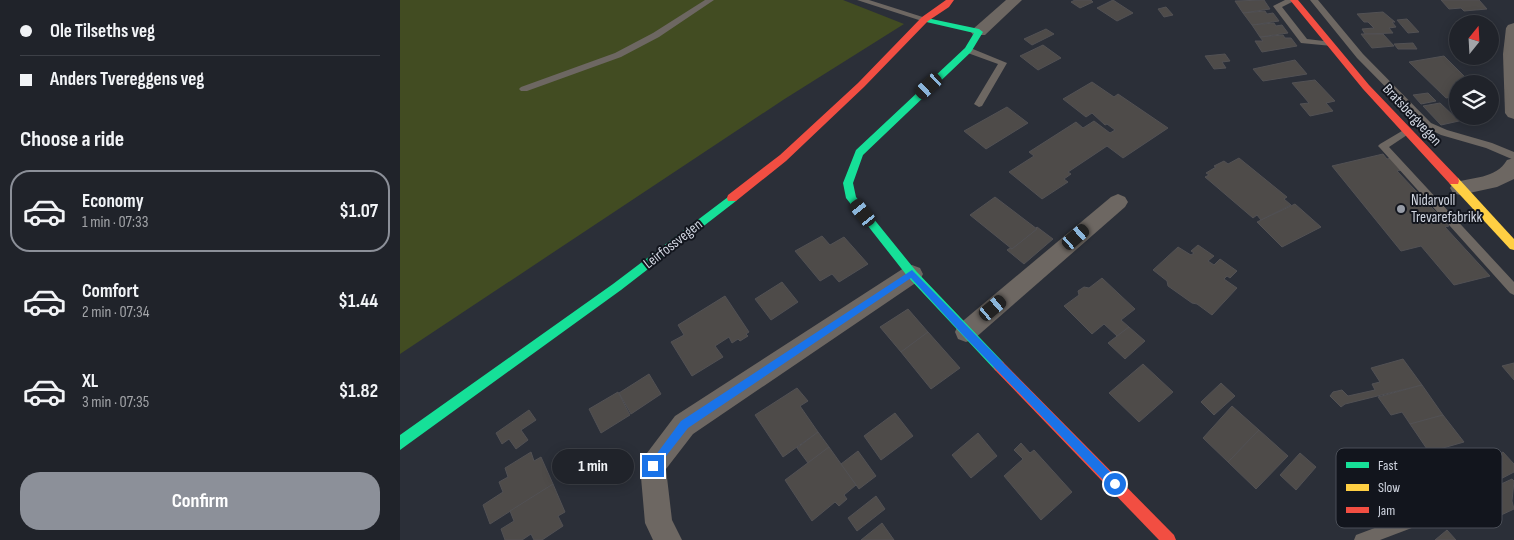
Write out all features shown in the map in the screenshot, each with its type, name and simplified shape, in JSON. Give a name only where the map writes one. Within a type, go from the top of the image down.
[{"type":"street","name":"Leirfossvegen","points":[[400,443],[617,287],[783,158],[861,85],[925,19],[946,5],[950,0]]},
{"type":"street","points":[[1015,0],[979,32],[968,50],[859,153],[848,183],[851,198],[912,274],[1169,540]]},
{"type":"street","name":"Bratsbergvegen","points":[[1293,0],[1329,44],[1407,131],[1514,246]]},
{"type":"street","name":"Leirfossvegen","points":[[925,19],[930,2]]},
{"type":"street","points":[[925,19],[979,32]]},
{"type":"street","points":[[1514,28],[1511,80],[1514,113]]},
{"type":"street","points":[[1460,188],[1499,178],[1512,170],[1514,165]]},
{"type":"street","points":[[966,332],[1118,202]]},
{"type":"street","points":[[668,540],[659,523],[653,466],[684,425],[912,274]]},
{"type":"lane","points":[[524,88],[618,55],[656,35],[710,0]]},
{"type":"lane","points":[[861,0],[925,19]]},
{"type":"lane","points":[[1293,0],[1277,6],[1304,41],[1329,44]]},
{"type":"lane","points":[[1314,0],[1360,56],[1428,125],[1444,133],[1489,145],[1514,156]]},
{"type":"lane","points":[[968,50],[1002,63],[999,72],[980,104]]},
{"type":"lane","points":[[1407,131],[1383,146],[1514,290]]},
{"type":"lane","points":[[1361,540],[1393,528]]},
{"type":"green space","points":[[400,0],[843,0],[904,24],[783,100],[400,354]]},
{"type":"building","points":[[1075,0],[1091,0],[1093,2],[1080,8],[1071,2]]},
{"type":"building","points":[[1113,0],[1133,13],[1117,21],[1097,8]]},
{"type":"building","points":[[1264,0],[1270,9],[1243,13],[1235,1]]},
{"type":"building","points":[[1441,0],[1479,0],[1487,9],[1464,11],[1461,8],[1449,9]]},
{"type":"building","points":[[1166,7],[1173,15],[1164,17],[1158,9]]},
{"type":"building","points":[[1265,11],[1267,14],[1273,13],[1279,21],[1252,25],[1243,13]]},
{"type":"building","points":[[1383,12],[1395,22],[1392,22],[1396,27],[1389,28],[1393,33],[1365,34],[1362,29],[1374,28],[1368,22],[1364,22],[1357,14]]},
{"type":"building","points":[[1407,19],[1419,32],[1408,33],[1397,20]]},
{"type":"building","points":[[1274,23],[1276,26],[1282,25],[1288,33],[1260,37],[1252,25]]},
{"type":"building","points":[[1046,29],[1054,34],[1032,45],[1024,39]]},
{"type":"building","points":[[1361,34],[1383,34],[1394,46],[1372,48]]},
{"type":"building","points":[[1283,35],[1285,38],[1291,38],[1297,46],[1262,52],[1255,41],[1263,41],[1260,37]]},
{"type":"building","points":[[1413,43],[1417,49],[1398,49],[1394,44]]},
{"type":"building","points":[[1043,45],[1061,58],[1038,70],[1020,56]]},
{"type":"building","points":[[1225,54],[1230,61],[1222,62],[1226,68],[1214,69],[1205,56]]},
{"type":"building","points":[[1444,56],[1449,61],[1449,65],[1453,65],[1463,75],[1449,75],[1449,98],[1446,98],[1409,62]]},
{"type":"building","points":[[1295,60],[1307,74],[1263,81],[1253,69]]},
{"type":"building","points":[[1315,80],[1335,101],[1326,103],[1333,111],[1310,116],[1300,104],[1309,103],[1292,83]]},
{"type":"building","points":[[1092,82],[1114,97],[1118,94],[1168,128],[1123,158],[1107,146],[1068,172],[1071,174],[1064,179],[1068,182],[1042,199],[1009,172],[1034,156],[1029,152],[1076,122],[1083,128],[1094,121],[1110,133],[1115,130],[1107,124],[1105,125],[1092,113],[1086,117],[1063,99]]},
{"type":"building","points":[[1428,93],[1436,101],[1421,104],[1413,95]]},
{"type":"building","points":[[1440,103],[1449,112],[1449,123],[1441,125],[1423,106]]},
{"type":"building","points":[[1007,107],[1028,123],[986,149],[964,131]]},
{"type":"building","name":"Nidarvoll Trevarefabrikk","points":[[1383,154],[1387,159],[1391,158],[1401,170],[1397,171],[1449,226],[1445,227],[1490,276],[1454,285],[1421,246],[1401,251],[1332,166]]},
{"type":"building","points":[[1239,158],[1287,197],[1284,199],[1291,205],[1261,220],[1257,215],[1253,218],[1205,177],[1209,175],[1206,173],[1216,167],[1214,166],[1224,161],[1228,164]]},
{"type":"building","points":[[995,197],[1037,229],[1012,249],[970,215]]},
{"type":"building","points":[[1295,204],[1321,227],[1282,247],[1257,222]]},
{"type":"building","points":[[1037,227],[1053,239],[1024,264],[1007,250],[1012,249],[1037,229]]},
{"type":"building","points":[[822,236],[830,245],[844,237],[868,264],[839,282],[832,274],[820,281],[795,251]]},
{"type":"building","points":[[1198,245],[1214,256],[1208,261],[1214,265],[1220,259],[1237,271],[1230,278],[1227,276],[1224,279],[1237,288],[1212,315],[1168,286],[1167,281],[1153,270],[1178,247],[1191,255],[1194,253],[1191,251]]},
{"type":"building","points":[[1102,278],[1135,309],[1121,320],[1129,327],[1117,336],[1104,324],[1092,334],[1064,306],[1079,295],[1078,291],[1084,287],[1089,288]]},
{"type":"building","points":[[782,282],[798,302],[771,320],[755,299]]},
{"type":"building","points":[[725,296],[749,332],[746,334],[748,336],[732,343],[729,337],[715,346],[723,357],[692,376],[671,342],[684,335],[678,325]]},
{"type":"building","points":[[908,309],[928,332],[901,352],[880,327]]},
{"type":"building","points":[[1129,327],[1145,341],[1125,359],[1108,343]]},
{"type":"building","points":[[928,332],[960,368],[931,389],[901,352]]},
{"type":"building","points":[[1403,359],[1422,385],[1345,404],[1341,407],[1330,396],[1333,392],[1342,390],[1348,396],[1375,390],[1372,384],[1380,382],[1371,368]]},
{"type":"building","points":[[1514,363],[1514,380],[1502,366]]},
{"type":"building","points":[[1143,364],[1173,392],[1139,422],[1109,393]]},
{"type":"building","points":[[649,374],[661,394],[631,414],[619,393]]},
{"type":"building","points":[[1221,383],[1235,396],[1214,415],[1201,402]]},
{"type":"building","points":[[1422,385],[1443,415],[1410,424],[1402,412],[1391,415],[1378,397]]},
{"type":"building","points":[[797,388],[808,401],[800,406],[818,432],[783,457],[755,415]]},
{"type":"building","points":[[618,392],[630,415],[601,433],[589,409]]},
{"type":"building","points":[[1232,406],[1259,430],[1228,462],[1203,438]]},
{"type":"building","points":[[529,410],[536,420],[521,430],[528,440],[516,449],[509,439],[502,444],[496,433]]},
{"type":"building","points":[[895,413],[913,436],[881,460],[864,436]]},
{"type":"building","points":[[1443,415],[1464,442],[1443,448],[1426,448],[1410,424]]},
{"type":"building","points":[[1259,430],[1288,456],[1256,489],[1228,462]]},
{"type":"building","points":[[818,432],[829,447],[808,463],[797,448]]},
{"type":"building","points":[[978,433],[997,456],[971,478],[952,455]]},
{"type":"building","points":[[1021,443],[1030,453],[1034,450],[1072,492],[1041,520],[1004,476],[1023,459],[1014,450]]},
{"type":"building","points":[[829,447],[856,485],[844,495],[847,499],[839,506],[835,502],[812,521],[785,480]]},
{"type":"building","points":[[858,451],[876,476],[859,489],[841,464]]},
{"type":"building","points":[[531,452],[534,461],[541,457],[553,484],[490,524],[483,505],[503,492],[499,482],[508,477],[505,468]]},
{"type":"building","points":[[1300,453],[1316,467],[1296,490],[1280,475]]},
{"type":"building","points":[[1502,453],[1514,464],[1514,472],[1502,478]]},
{"type":"building","points":[[1512,479],[1514,481],[1512,501],[1514,509],[1502,515],[1502,484]]},
{"type":"building","points":[[553,484],[565,512],[558,516],[563,526],[542,540],[534,540],[531,534],[522,540],[505,540],[501,529],[514,521],[510,511]]},
{"type":"building","points":[[876,496],[885,509],[857,531],[848,518]]},
{"type":"building","points":[[882,523],[894,540],[861,540]]},
{"type":"building","points":[[1447,530],[1456,540],[1435,540]]},
{"type":"traffic: fast","points":[[925,19],[979,32],[968,50],[859,153],[848,183],[851,198],[912,274],[999,366]]},
{"type":"traffic: fast","points":[[400,443],[617,287],[732,198]]},
{"type":"traffic: slow","points":[[1454,181],[1514,246]]},
{"type":"traffic: jam","points":[[732,198],[783,158],[861,85],[925,19],[946,5],[950,0]]},
{"type":"traffic: jam","points":[[1294,0],[1366,87],[1454,181]]},
{"type":"traffic: jam","points":[[999,366],[1169,540]]},
{"type":"place","name":"Nidarvoll Trevarefabrikk","points":[[1401,209]]},
{"type":"route","points":[[653,466],[684,425],[912,274],[1115,484]]}]
